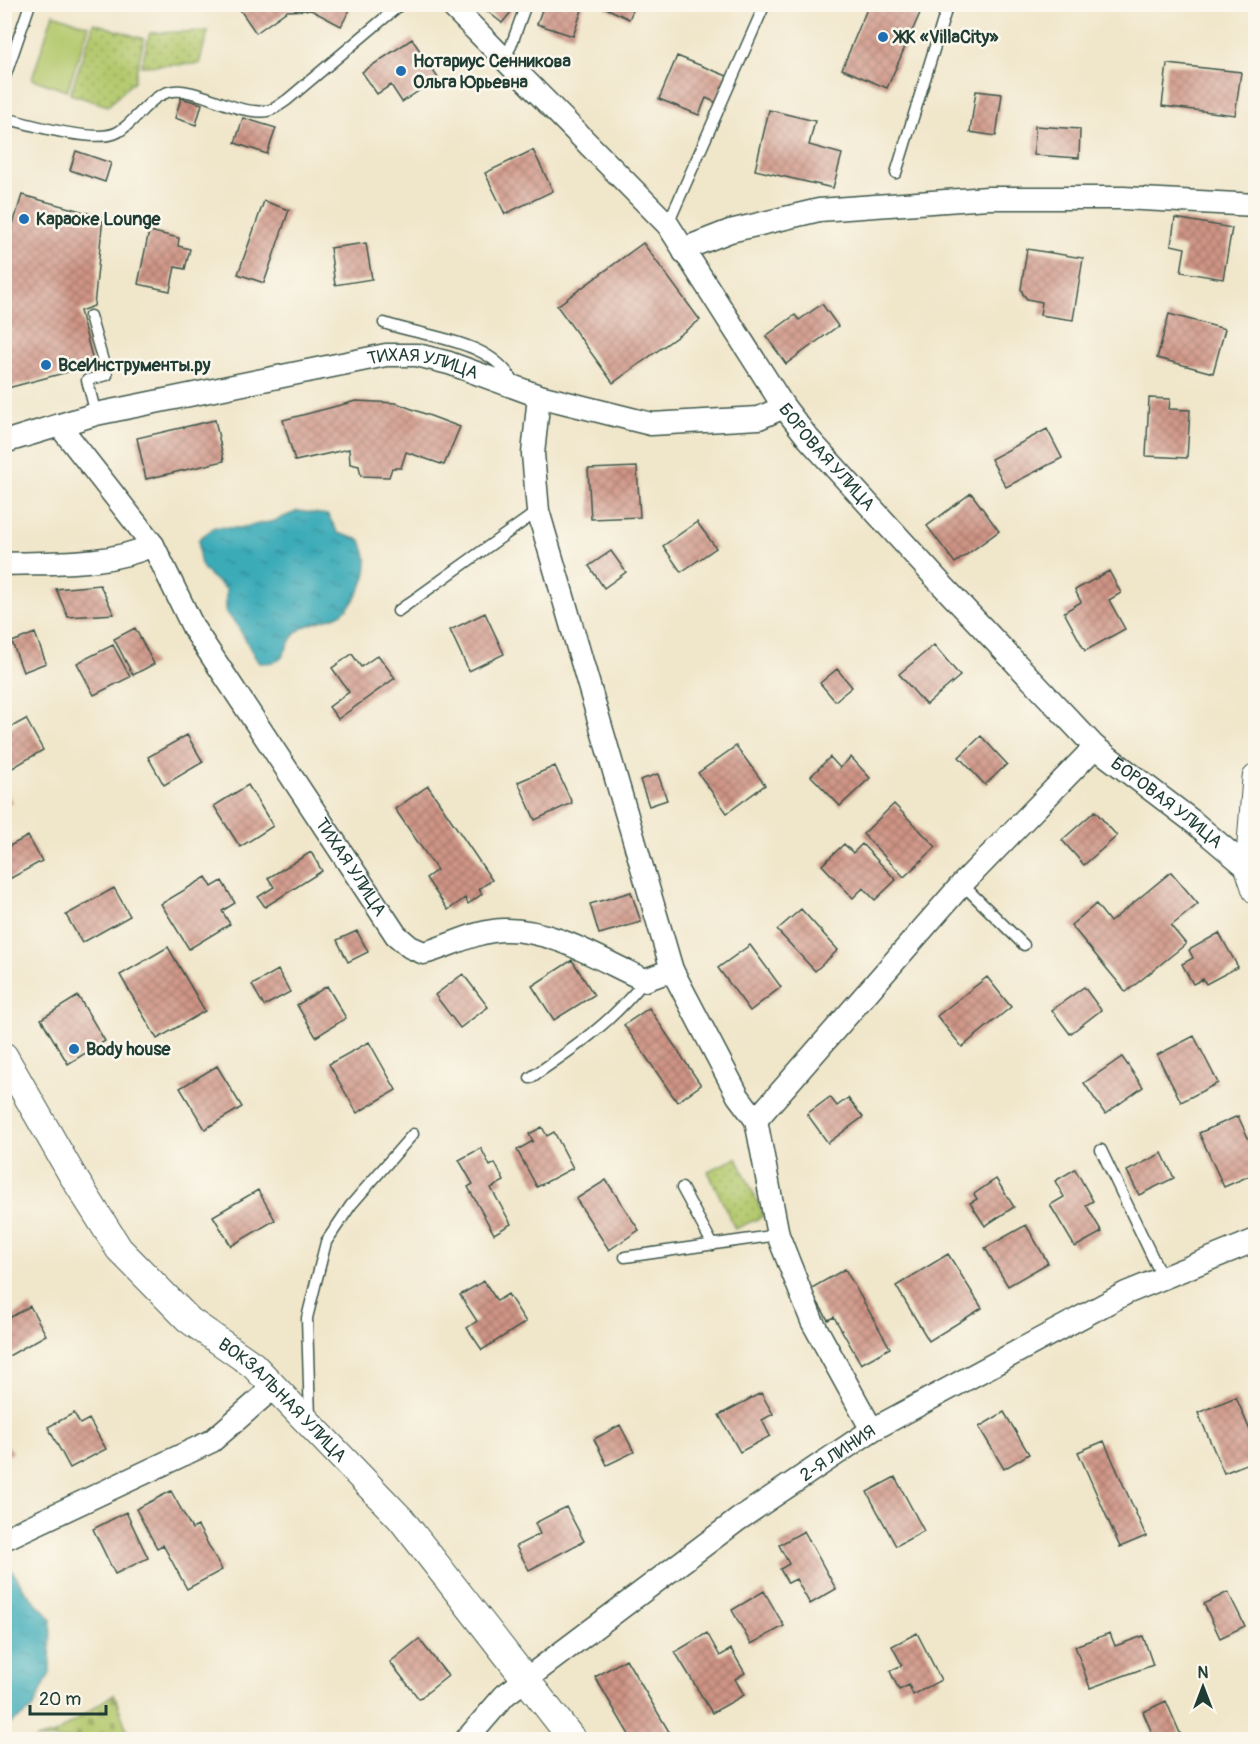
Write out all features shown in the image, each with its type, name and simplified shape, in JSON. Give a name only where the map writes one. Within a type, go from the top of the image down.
[{"type":"street","name":"БОРОВАЯ УЛИЦА","points":[[450,4],[502,60],[668,225],[784,407],[808,438],[1095,747],[1191,820],[1253,876]]},
{"type":"street","points":[[684,252],[694,245],[730,231],[819,210],[988,198],[1123,198],[1256,205]]},
{"type":"street","name":"ТИХАЯ УЛИЦА","points":[[4,442],[96,414],[386,355],[417,355],[539,396],[651,424],[759,418],[784,407]]},
{"type":"street","points":[[539,396],[534,454],[538,511],[672,970],[738,1096],[756,1120],[778,1236],[812,1321],[872,1430]]},
{"type":"street","name":"ТИХАЯ УЛИЦА","points":[[59,425],[153,545],[194,630],[396,935],[410,947],[424,953],[470,936],[503,930],[545,935],[645,980]]},
{"type":"street","points":[[4,564],[105,560],[130,555],[153,545]]},
{"type":"street","points":[[756,1120],[962,884],[1095,747]]},
{"type":"street","points":[[1253,876],[1256,778]]},
{"type":"street","points":[[645,980],[672,970]]},
{"type":"street","name":"ВОКЗАЛЬНАЯ УЛИЦА","points":[[4,1056],[71,1173],[119,1249],[189,1320],[253,1365],[401,1518],[573,1740]]},
{"type":"street","name":"2-Я ЛИНИЯ","points":[[466,1740],[488,1711],[527,1679],[739,1518],[872,1430],[1126,1293],[1256,1240]]},
{"type":"street","points":[[4,1539],[212,1441],[274,1387]]},
{"type":"lane","points":[[4,80],[30,4]]},
{"type":"lane","points":[[4,114],[9,119],[58,133],[106,135],[118,133],[160,95],[180,90],[250,110],[269,111],[287,100],[402,4]]},
{"type":"lane","points":[[502,60],[510,46],[525,4]]},
{"type":"lane","points":[[668,225],[765,4]]},
{"type":"lane","points":[[896,173],[948,4]]},
{"type":"lane","points":[[90,316],[107,375],[87,380],[96,414]]},
{"type":"lane","points":[[384,323],[451,340],[480,352],[502,364],[516,387]]},
{"type":"lane","points":[[398,611],[538,511]]},
{"type":"lane","points":[[962,884],[1024,945]]},
{"type":"lane","points":[[531,1078],[585,1041],[621,1010],[645,980]]},
{"type":"lane","points":[[310,1423],[307,1317],[326,1242],[351,1205],[413,1134]]},
{"type":"lane","points":[[1101,1150],[1163,1279]]},
{"type":"lane","points":[[682,1188],[714,1245]]},
{"type":"lane","points":[[625,1257],[778,1236]]},
{"type":"green space","points":[[53,14],[89,26],[67,91],[32,79]]},
{"type":"green space","points":[[94,23],[144,39],[134,81],[108,106],[70,94]]},
{"type":"green space","points":[[208,31],[199,64],[141,66],[150,33]]},
{"type":"green space","points":[[737,1158],[764,1216],[735,1229],[708,1171]]},
{"type":"green space","points":[[114,1694],[130,1739],[35,1739],[55,1734]]},
{"type":"water","points":[[298,511],[328,515],[338,533],[361,540],[367,560],[365,578],[358,594],[342,613],[298,631],[280,659],[269,663],[259,663],[240,630],[226,613],[226,589],[207,573],[201,564],[199,539],[215,527],[239,528],[274,521]]},
{"type":"water","points":[[9,1565],[25,1591],[51,1618],[50,1673],[32,1710],[5,1727],[4,1566]]},
{"type":"building","points":[[236,4],[353,4],[341,26],[311,10],[287,11],[256,33]]},
{"type":"building","points":[[544,4],[584,4],[573,36],[537,24]]},
{"type":"building","points":[[605,4],[636,4],[629,19],[604,7]]},
{"type":"building","name":"ЖК «VillaCity»","points":[[869,4],[924,4],[887,88],[842,69]]},
{"type":"building","points":[[493,5],[517,5],[502,23],[487,11]]},
{"type":"building","points":[[412,39],[438,78],[402,102],[391,85],[377,94],[362,72]]},
{"type":"building","points":[[677,56],[727,76],[717,103],[706,98],[699,115],[659,99]]},
{"type":"building","points":[[1167,64],[1241,72],[1235,115],[1162,106]]},
{"type":"building","points":[[976,91],[1002,94],[996,136],[970,132]]},
{"type":"building","points":[[181,98],[202,104],[196,125],[175,118]]},
{"type":"building","points":[[769,110],[815,121],[809,145],[842,154],[833,188],[755,170]]},
{"type":"building","points":[[243,118],[276,128],[267,154],[235,143]]},
{"type":"building","points":[[1035,126],[1080,129],[1079,158],[1034,155]]},
{"type":"building","points":[[533,150],[553,191],[505,214],[485,173]]},
{"type":"building","points":[[76,151],[111,163],[105,182],[70,170]]},
{"type":"building","points":[[22,195],[103,217],[94,306],[80,311],[94,365],[4,389],[4,254]]},
{"type":"building","points":[[264,201],[289,210],[264,283],[238,274]]},
{"type":"building","points":[[1175,218],[1232,228],[1223,279],[1181,272],[1185,248],[1171,245]]},
{"type":"building","points":[[149,231],[179,238],[178,246],[190,249],[185,269],[175,267],[170,291],[138,284]]},
{"type":"building","points":[[366,243],[372,279],[335,285],[330,248]]},
{"type":"building","points":[[643,243],[700,320],[613,383],[557,306]]},
{"type":"building","points":[[1027,249],[1083,258],[1073,320],[1040,315],[1042,302],[1027,299],[1023,294],[1021,289]]},
{"type":"building","points":[[822,304],[838,326],[786,364],[766,336],[795,315],[799,320]]},
{"type":"building","points":[[1169,314],[1225,329],[1213,373],[1157,358]]},
{"type":"building","points":[[1149,398],[1170,399],[1169,409],[1190,410],[1187,458],[1146,456]]},
{"type":"building","points":[[356,401],[396,403],[460,427],[444,465],[406,452],[401,468],[392,468],[389,477],[361,476],[359,466],[350,464],[349,449],[295,461],[283,420]]},
{"type":"building","points":[[215,420],[224,461],[146,479],[137,438]]},
{"type":"building","points":[[1047,429],[1062,458],[1006,487],[991,459]]},
{"type":"building","points":[[637,467],[640,517],[591,519],[588,469]]},
{"type":"building","points":[[971,493],[999,531],[955,563],[927,526]]},
{"type":"building","points":[[697,522],[716,548],[681,572],[663,546]]},
{"type":"building","points":[[611,551],[626,572],[604,588],[589,566]]},
{"type":"building","points":[[1109,571],[1121,593],[1109,600],[1125,629],[1085,651],[1064,612],[1081,602],[1075,590]]},
{"type":"building","points":[[100,585],[114,614],[68,617],[56,589]]},
{"type":"building","points":[[485,613],[504,654],[469,671],[450,630]]},
{"type":"building","points":[[135,628],[154,664],[133,675],[114,639]]},
{"type":"building","points":[[35,633],[46,663],[23,672],[12,642]]},
{"type":"building","points":[[113,645],[130,677],[94,695],[77,663]]},
{"type":"building","points":[[934,645],[960,676],[926,705],[899,674]]},
{"type":"building","points":[[352,654],[361,667],[378,655],[395,678],[338,719],[329,707],[349,692],[332,668]]},
{"type":"building","points":[[837,669],[852,687],[835,701],[820,683]]},
{"type":"building","points":[[26,719],[43,750],[9,770],[4,762],[4,731]]},
{"type":"building","points":[[187,735],[203,762],[164,785],[148,757]]},
{"type":"building","points":[[981,736],[1007,764],[985,785],[959,757]]},
{"type":"building","points":[[736,746],[765,785],[727,813],[698,773]]},
{"type":"building","points":[[830,757],[840,768],[851,757],[870,778],[840,806],[811,776]]},
{"type":"building","points":[[555,766],[572,803],[535,820],[518,782]]},
{"type":"building","points":[[658,774],[667,800],[649,806],[640,780]]},
{"type":"building","points":[[248,785],[273,826],[240,847],[214,806]]},
{"type":"building","points":[[428,786],[492,880],[479,889],[482,894],[468,904],[465,898],[448,910],[426,878],[437,870],[395,809]]},
{"type":"building","points":[[4,789],[12,802],[4,806]]},
{"type":"building","points":[[894,804],[936,847],[904,877],[863,834]]},
{"type":"building","points":[[1095,811],[1117,836],[1084,865],[1062,840]]},
{"type":"building","points":[[28,836],[42,861],[4,882],[4,849]]},
{"type":"building","points":[[844,844],[853,853],[862,844],[896,880],[875,900],[863,888],[853,898],[822,865]]},
{"type":"building","points":[[311,852],[322,871],[265,907],[258,897],[274,887],[268,878]]},
{"type":"building","points":[[1171,872],[1198,904],[1171,926],[1186,944],[1126,992],[1071,925],[1096,904],[1110,922]]},
{"type":"building","points":[[206,877],[212,887],[222,881],[235,903],[222,911],[230,924],[189,949],[161,904]]},
{"type":"building","points":[[114,888],[130,916],[82,943],[66,915]]},
{"type":"building","points":[[631,892],[641,922],[599,934],[590,904]]},
{"type":"building","points":[[801,909],[838,950],[815,971],[777,930]]},
{"type":"building","points":[[357,931],[368,952],[348,962],[337,940]]},
{"type":"building","points":[[1219,933],[1238,967],[1206,984],[1203,979],[1193,984],[1182,964],[1193,958],[1189,950]]},
{"type":"building","points":[[750,945],[781,987],[750,1011],[718,968]]},
{"type":"building","points":[[168,947],[205,1011],[157,1039],[120,975]]},
{"type":"building","points":[[572,960],[594,995],[554,1020],[532,986]]},
{"type":"building","points":[[278,970],[290,992],[264,1006],[252,985]]},
{"type":"building","points":[[463,974],[488,1007],[460,1028],[435,995]]},
{"type":"building","points":[[987,977],[1011,1007],[962,1047],[937,1016]]},
{"type":"building","points":[[327,986],[346,1018],[316,1037],[297,1005]]},
{"type":"building","points":[[1084,987],[1101,1010],[1070,1034],[1052,1010]]},
{"type":"building","points":[[78,996],[105,1041],[68,1064],[41,1019]]},
{"type":"building","points":[[649,1008],[701,1085],[677,1102],[624,1025]]},
{"type":"building","points":[[1194,1036],[1218,1083],[1181,1102],[1157,1055]]},
{"type":"building","points":[[369,1042],[396,1090],[357,1113],[329,1064]]},
{"type":"building","points":[[1122,1057],[1143,1087],[1105,1114],[1084,1083]]},
{"type":"building","points":[[217,1066],[242,1107],[205,1129],[180,1088]]},
{"type":"building","points":[[830,1097],[837,1106],[848,1098],[863,1117],[828,1143],[807,1114]]},
{"type":"building","points":[[1238,1116],[1256,1155],[1256,1173],[1224,1187],[1199,1133]]},
{"type":"building","points":[[542,1127],[547,1136],[554,1132],[573,1168],[537,1187],[517,1150],[533,1141],[529,1134]]},
{"type":"building","points":[[481,1148],[490,1166],[495,1163],[504,1181],[491,1188],[511,1224],[494,1234],[468,1187],[473,1184],[459,1160]]},
{"type":"building","points":[[1162,1153],[1174,1178],[1139,1195],[1127,1171]]},
{"type":"building","points":[[1075,1169],[1093,1201],[1086,1205],[1102,1232],[1075,1247],[1050,1205],[1064,1197],[1055,1181]]},
{"type":"building","points":[[996,1179],[1014,1207],[985,1226],[970,1203],[977,1199],[974,1194]]},
{"type":"building","points":[[606,1180],[639,1230],[609,1250],[576,1199]]},
{"type":"building","points":[[258,1190],[275,1220],[231,1246],[213,1216]]},
{"type":"building","points":[[1026,1225],[1048,1263],[1008,1286],[985,1248]]},
{"type":"building","points":[[948,1254],[982,1308],[929,1341],[896,1286]]},
{"type":"building","points":[[845,1269],[890,1348],[861,1364],[834,1317],[828,1320],[810,1289]]},
{"type":"building","points":[[484,1281],[497,1301],[508,1294],[526,1322],[482,1350],[467,1328],[477,1321],[460,1295]]},
{"type":"building","points":[[30,1306],[46,1335],[7,1357],[4,1321]]},
{"type":"building","points":[[761,1393],[773,1414],[762,1420],[770,1436],[740,1452],[719,1415]]},
{"type":"building","points":[[1236,1397],[1256,1445],[1256,1460],[1224,1473],[1198,1413]]},
{"type":"building","points":[[1004,1412],[1029,1454],[1004,1469],[979,1427]]},
{"type":"building","points":[[74,1413],[80,1424],[89,1419],[106,1449],[70,1468],[48,1427]]},
{"type":"building","points":[[620,1425],[634,1452],[607,1465],[594,1439]]},
{"type":"building","points":[[4,1441],[13,1452],[4,1458]]},
{"type":"building","points":[[1104,1441],[1146,1536],[1120,1547],[1078,1452]]},
{"type":"building","points":[[895,1477],[924,1531],[896,1546],[867,1492]]},
{"type":"building","points":[[171,1491],[192,1529],[198,1526],[222,1570],[187,1589],[163,1545],[157,1548],[136,1509]]},
{"type":"building","points":[[566,1507],[584,1541],[529,1570],[516,1546],[540,1534],[535,1523]]},
{"type":"building","points":[[126,1512],[148,1558],[115,1574],[93,1529]]},
{"type":"building","points":[[804,1531],[836,1589],[810,1604],[796,1579],[788,1583],[780,1569],[789,1564],[779,1545]]},
{"type":"building","points":[[764,1591],[784,1626],[751,1644],[732,1610]]},
{"type":"building","points":[[1228,1592],[1245,1626],[1220,1638],[1204,1604]]},
{"type":"building","points":[[707,1633],[720,1656],[731,1649],[745,1673],[735,1679],[744,1695],[712,1713],[675,1652]]},
{"type":"building","points":[[917,1633],[941,1680],[913,1695],[909,1685],[899,1690],[890,1671],[902,1665],[892,1646]]},
{"type":"building","points":[[1110,1633],[1115,1646],[1143,1636],[1153,1665],[1090,1688],[1075,1646]]},
{"type":"building","points":[[419,1639],[448,1676],[419,1699],[390,1662]]},
{"type":"building","points":[[626,1659],[674,1740],[632,1740],[595,1677]]},
{"type":"building","points":[[1166,1701],[1183,1740],[1155,1740],[1143,1712]]},
{"type":"place","name":"ЖК «VillaCity»","points":[[883,37]]},
{"type":"place","name":"Нотариус Сенникова Ольга Юрьевна","points":[[401,71]]},
{"type":"place","name":"Караоке Lounge","points":[[24,219]]},
{"type":"place","name":"ВсеИнструменты.ру","points":[[46,365]]},
{"type":"place","name":"Body house","points":[[74,1049]]}]
